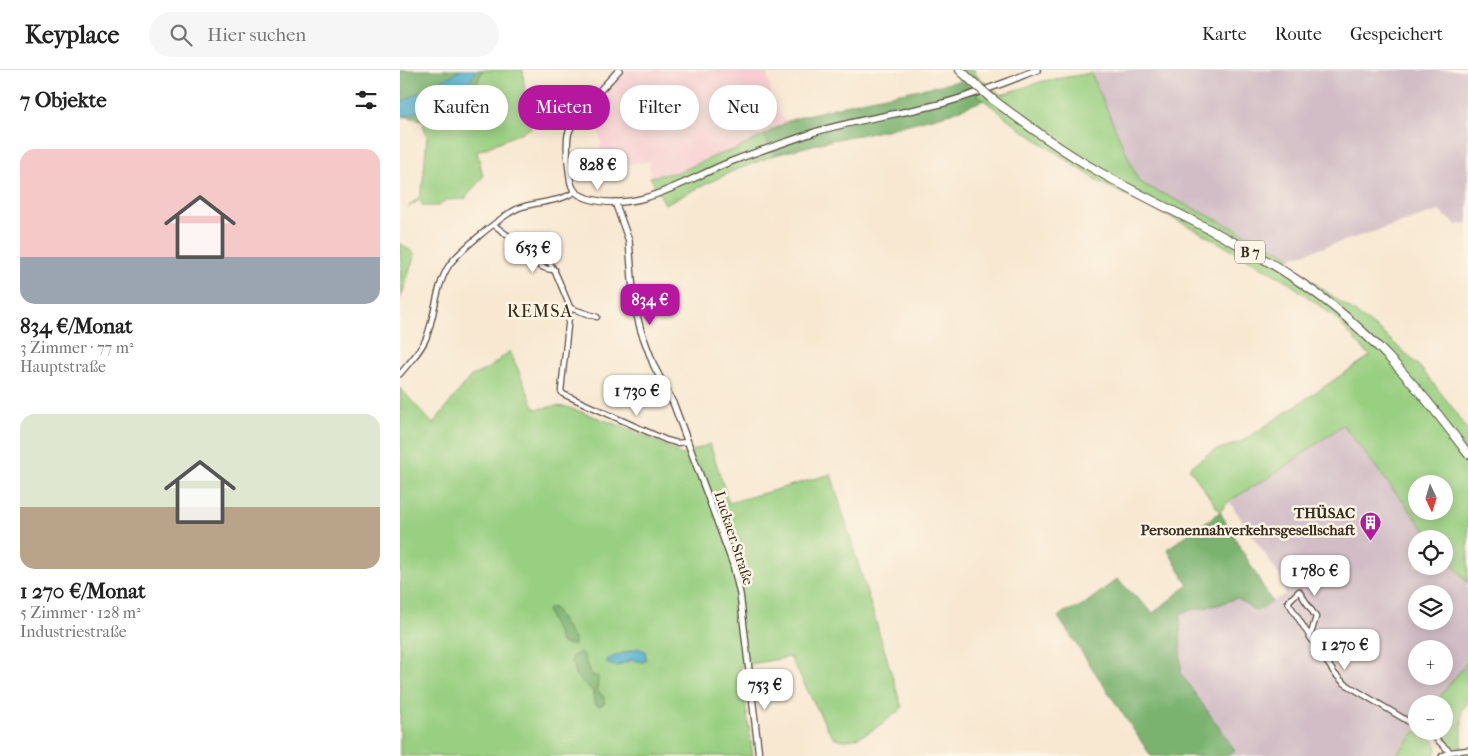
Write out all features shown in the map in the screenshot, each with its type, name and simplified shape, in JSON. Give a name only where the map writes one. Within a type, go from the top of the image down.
[{"type":"highway","name":"B 7","points":[[960,70],[992,99],[1042,137],[1102,174],[1263,259],[1325,300],[1369,337],[1412,381],[1468,454]]},
{"type":"street","points":[[619,70],[572,123],[568,134],[570,182],[574,192],[579,196],[598,201],[615,202],[655,195],[727,163],[828,128],[951,101],[1037,70]]},
{"type":"street","points":[[400,374],[426,339],[443,278],[449,265],[494,225],[518,208],[565,198],[574,192]]},
{"type":"street","name":"Luckaer Straße","points":[[615,202],[629,241],[634,304],[640,331],[654,366],[674,405],[733,564],[740,594],[759,756]]},
{"type":"street","points":[[494,225],[527,250],[550,263],[555,270],[570,308],[562,381],[563,394],[666,440],[677,443],[687,442]]},
{"type":"street","points":[[527,250],[534,263],[540,267],[555,270]]},
{"type":"street","points":[[570,308],[598,317]]},
{"type":"street","points":[[1310,637],[1316,617],[1299,591],[1288,602],[1310,637],[1335,674],[1344,683],[1408,721]]},
{"type":"street","points":[[1438,740],[1450,752]]},
{"type":"street","points":[[1442,756],[1450,752],[1468,750]]},
{"type":"shaded area","points":[[614,70],[766,70],[769,85],[709,85],[709,130],[775,130],[737,149],[717,155],[679,172],[650,177],[650,162],[603,166],[599,130],[610,130],[610,85],[602,85]]},
{"type":"shaded area","points":[[1125,70],[1468,70],[1468,223],[1457,225],[1439,211],[1293,257],[1139,182],[1091,73]]},
{"type":"shaded area","points":[[777,109],[780,116],[788,121],[777,129]]},
{"type":"shaded area","points":[[1343,424],[1408,508],[1408,520],[1417,520],[1425,530],[1408,530],[1408,575],[1453,575],[1453,565],[1468,583],[1468,661],[1453,680],[1453,640],[1408,640],[1408,685],[1449,685],[1441,695],[1408,695],[1408,740],[1395,756],[1228,756],[1234,750],[1181,674],[1180,617],[1183,612],[1218,605],[1237,598],[1256,611],[1285,594],[1285,584],[1229,501],[1276,473]]},
{"type":"green space","points":[[400,70],[461,70],[433,85],[415,85],[415,95],[400,103]]},
{"type":"green space","points":[[477,70],[483,70],[476,85],[459,85]]},
{"type":"green space","points":[[483,70],[523,70],[524,85],[518,85],[518,130],[526,130],[477,152],[483,176],[465,199],[446,200],[438,206],[423,206],[420,200],[408,207],[420,196],[427,137],[425,130],[508,130],[508,85],[476,85]]},
{"type":"green space","points":[[949,70],[974,70],[977,76],[1001,95],[1043,81],[1091,73],[1139,182],[1293,257],[1288,259],[1287,263],[1383,333],[1420,367],[1452,407],[1468,432],[1468,583],[1453,565],[1453,530],[1425,530],[1417,520],[1453,520],[1453,475],[1408,475],[1408,508],[1343,425],[1276,473],[1229,501],[1220,512],[1189,468],[1211,452],[1241,442],[1370,356],[1332,315],[1285,280],[1196,230],[1101,183],[1019,128]]},
{"type":"green space","points":[[960,81],[984,100],[951,113],[775,155],[764,135],[773,130],[777,130],[777,127],[788,121],[861,101]]},
{"type":"green space","points":[[415,111],[415,119],[402,116]]},
{"type":"green space","points":[[764,135],[775,155],[733,171],[665,204],[650,177],[679,172],[717,155],[737,149]]},
{"type":"green space","points":[[400,243],[415,254],[401,298]]},
{"type":"green space","points":[[510,351],[535,409],[556,406],[567,407],[627,428],[682,455],[710,444],[729,503],[831,474],[902,708],[868,733],[848,740],[839,739],[831,735],[790,657],[740,666],[753,756],[400,756],[400,388],[433,424],[470,377],[489,368]],"holes":[[[554,608],[574,639],[569,645],[564,643],[558,635]],[[638,648],[645,651],[646,656],[617,666],[615,656]],[[588,666],[597,691],[604,697],[593,695],[593,691],[575,675],[575,667]]]},
{"type":"green space","points":[[1220,512],[1272,602],[1256,611],[1237,598],[1218,605],[1183,612],[1180,617],[1181,674],[1235,750],[1228,756],[1151,756],[1058,617],[1064,612],[1082,606],[1117,579],[1153,613],[1188,585],[1167,549]]},
{"type":"green space","points":[[554,608],[574,639],[574,645],[564,644],[560,641],[547,610]]},
{"type":"green space","points":[[580,652],[584,656],[590,674],[598,677],[597,691],[604,697],[605,703],[599,706],[594,703],[593,691],[575,675],[575,667],[571,663],[572,657]]},
{"type":"green space","points":[[1468,661],[1468,703],[1462,710],[1462,747],[1453,746],[1443,740],[1453,740],[1453,695],[1441,695],[1449,685],[1453,685],[1453,680]]},
{"type":"green space","points":[[1408,740],[1432,740],[1437,751],[1431,756],[1395,756]]},
{"type":"water","points":[[461,70],[477,70],[466,85],[433,85]]},
{"type":"water","points":[[415,95],[415,113],[400,117],[400,103]]},
{"type":"water","points":[[638,648],[645,651],[646,659],[644,662],[631,660],[617,666],[607,664],[607,660]]},
{"type":"place","name":"THÜSAC Personennahverkehrsgesellschaft","points":[[1371,541]]},
{"type":"district","name":"REMSA","points":[[540,311]]}]
